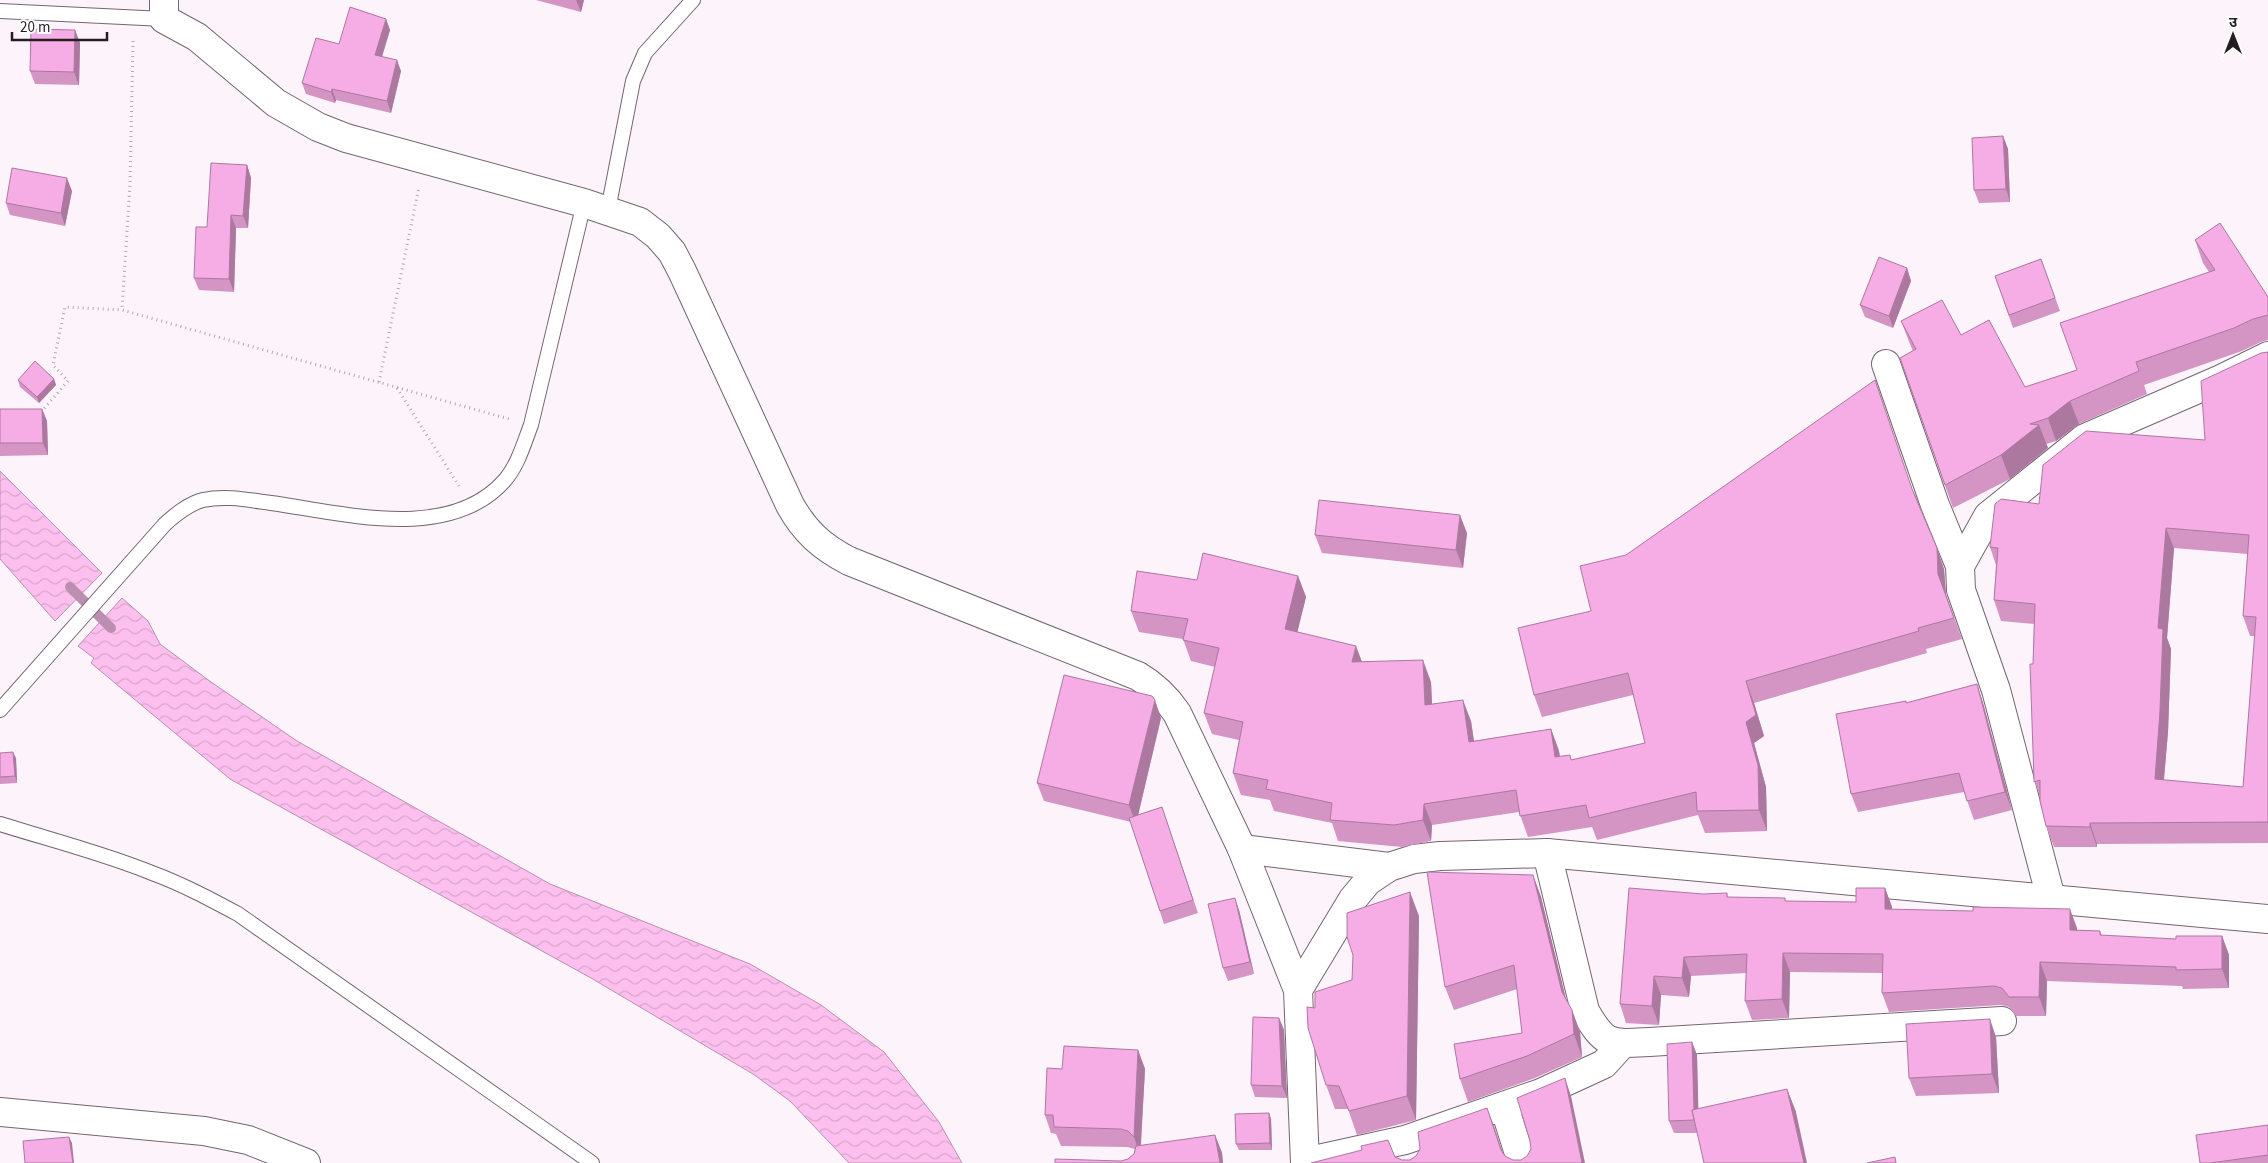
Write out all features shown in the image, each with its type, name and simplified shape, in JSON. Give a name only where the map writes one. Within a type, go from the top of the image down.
[{"type":"street","points":[[164,9],[276,103],[296,116],[346,138],[596,207],[640,222],[658,236],[672,252],[790,505],[799,521],[812,537],[830,551],[849,561],[1138,676],[1154,686],[1176,713],[1242,850],[1298,990],[1305,1163],[1408,1151],[1504,1106],[1541,1093],[1604,1064],[1623,1043]]},
{"type":"street","points":[[1960,566],[1988,516],[2085,438],[2221,379],[2268,356]]},
{"type":"street","points":[[1886,364],[1936,505],[1960,566],[1961,590],[1996,690],[2051,898]]},
{"type":"street","points":[[1242,850],[1389,867]]},
{"type":"street","points":[[1298,990],[1353,899],[1368,881],[1389,867],[1414,859],[1440,856],[1547,853],[2268,919]]},
{"type":"street","points":[[1547,853],[1586,1011],[1598,1033],[1609,1041],[1623,1043],[2002,1021]]},
{"type":"street","points":[[1504,1106],[1522,1163]]},
{"type":"street","points":[[0,1112],[204,1131],[248,1140],[306,1163]]},
{"type":"lane","points":[[0,710],[165,524],[181,510],[202,500],[229,498],[383,519],[420,520],[456,511],[486,498],[506,479],[520,455],[531,425],[633,81],[645,52],[693,0]]},
{"type":"lane","points":[[0,11],[134,18],[164,9]]},
{"type":"lane","points":[[0,824],[143,869],[184,886],[238,914],[592,1163]]},
{"type":"path","points":[[122,310],[130,184],[134,18]]},
{"type":"path","points":[[378,382],[425,160]]},
{"type":"path","points":[[40,414],[68,381],[52,365],[65,307],[122,310],[531,425]]},
{"type":"path","points":[[396,387],[471,505]]},
{"type":"water","points":[[0,471],[102,573],[55,621],[0,559]]},
{"type":"water","points":[[122,598],[148,621],[160,644],[211,682],[297,741],[550,884],[750,964],[821,1005],[884,1052],[939,1122],[962,1163],[849,1163],[790,1101],[753,1074],[591,978],[230,779],[91,663],[94,658],[78,646]]},
{"type":"building","points":[[350,7],[386,19],[375,55],[397,60],[387,101],[332,89],[331,92],[302,83],[316,38],[339,44]]},
{"type":"building","points":[[31,29],[75,30],[74,72],[30,71]]},
{"type":"building","points":[[2003,136],[2006,189],[1974,190],[1972,138]]},
{"type":"building","points":[[211,163],[247,165],[243,216],[231,215],[229,279],[194,278],[196,227],[207,227]]},
{"type":"building","points":[[12,168],[67,178],[61,213],[6,203]]},
{"type":"building","points":[[2220,223],[2268,297],[2268,315],[2136,362],[2139,371],[2070,401],[2048,418],[2030,424],[2039,425],[2001,455],[1945,485],[1900,358],[1916,349],[1901,321],[1942,300],[1961,335],[1989,320],[2025,387],[2077,370],[2060,323],[2215,270],[2195,240]]},
{"type":"building","points":[[1879,257],[1907,268],[1889,316],[1860,305]]},
{"type":"building","points":[[2041,259],[2055,298],[2009,315],[1995,276]]},
{"type":"building","points":[[2268,352],[2268,822],[2090,823],[2090,827],[2046,826],[2040,801],[2040,780],[2034,782],[2030,664],[2033,664],[2035,604],[1994,600],[1998,548],[1990,547],[1995,504],[2001,499],[2039,504],[2043,465],[2086,431],[2205,440],[2201,381],[2261,353]],"holes":[[[2166,528],[2249,535],[2243,616],[2256,617],[2243,787],[2155,779],[2163,629],[2158,628]]]},
{"type":"building","points":[[35,361],[54,379],[37,397],[18,380]]},
{"type":"building","points":[[1875,380],[1912,489],[1937,548],[1938,574],[1954,618],[1918,628],[1919,631],[1746,681],[1756,715],[1746,722],[1758,765],[1759,810],[1697,811],[1696,792],[1589,818],[1586,805],[1520,816],[1516,790],[1424,804],[1423,820],[1394,825],[1330,820],[1332,803],[1266,789],[1268,780],[1233,773],[1243,722],[1204,713],[1219,648],[1183,640],[1188,619],[1131,611],[1137,571],[1197,580],[1203,553],[1298,576],[1285,629],[1356,646],[1352,662],[1423,660],[1425,705],[1463,700],[1469,742],[1551,729],[1555,757],[1570,755],[1571,760],[1645,743],[1628,673],[1534,695],[1518,628],[1591,611],[1580,566],[1626,555]]},
{"type":"building","points":[[0,409],[42,409],[43,443],[0,443]]},
{"type":"building","points":[[1319,500],[1460,515],[1456,550],[1315,535]]},
{"type":"building","points":[[1064,675],[1152,696],[1155,700],[1129,805],[1037,783]]},
{"type":"building","points":[[1977,684],[2005,792],[1967,801],[1959,773],[1851,794],[1836,714],[1906,701],[1906,703]]},
{"type":"building","points":[[13,752],[15,776],[0,777],[0,753]]},
{"type":"building","points":[[1162,807],[1193,900],[1160,911],[1129,818]]},
{"type":"building","points":[[1427,872],[1533,875],[1562,992],[1572,1010],[1574,1034],[1527,1056],[1460,1079],[1454,1044],[1522,1033],[1514,965],[1445,987]]},
{"type":"building","points":[[1629,888],[1703,894],[1727,893],[1727,897],[1785,898],[1785,901],[1856,902],[1856,888],[1885,888],[1885,909],[1973,911],[1973,907],[2070,909],[2070,930],[2100,931],[2100,935],[2176,939],[2176,936],[2222,936],[2222,969],[2176,970],[2176,967],[2040,962],[2039,997],[2009,997],[2002,988],[1994,986],[1882,993],[1883,954],[1783,953],[1782,999],[1745,1001],[1747,954],[1684,957],[1682,978],[1654,976],[1652,1006],[1620,1004]]},
{"type":"building","points":[[1410,892],[1407,1096],[1349,1111],[1339,1086],[1326,1085],[1308,1028],[1307,1007],[1315,1008],[1315,992],[1352,980],[1353,955],[1347,937],[1347,913]]},
{"type":"building","points":[[1235,898],[1250,962],[1223,968],[1208,904]]},
{"type":"building","points":[[1253,1017],[1279,1018],[1282,1086],[1251,1085]]},
{"type":"building","points":[[1990,1019],[1992,1074],[1909,1078],[1906,1024]]},
{"type":"building","points":[[1692,1042],[1694,1110],[1692,1110],[1694,1120],[1669,1121],[1667,1044]]},
{"type":"building","points":[[1064,1046],[1138,1050],[1134,1137],[1128,1131],[1121,1129],[1054,1127],[1053,1115],[1045,1115],[1047,1068],[1062,1069]]},
{"type":"building","points":[[1565,1078],[1582,1163],[1311,1163],[1362,1150],[1361,1146],[1388,1140],[1395,1157],[1402,1160],[1410,1160],[1416,1156],[1420,1149],[1418,1132],[1487,1108],[1501,1150],[1505,1156],[1513,1160],[1521,1160],[1527,1156],[1531,1149],[1517,1098]]},
{"type":"building","points":[[1787,1089],[1804,1163],[1704,1163],[1692,1110]]},
{"type":"building","points":[[1269,1113],[1270,1143],[1236,1144],[1235,1114]]},
{"type":"building","points":[[2268,1125],[2268,1155],[2200,1163],[2196,1135]]},
{"type":"building","points":[[1215,1135],[1220,1163],[1055,1163],[1055,1159],[1121,1161],[1128,1159],[1134,1154],[1136,1146]]},
{"type":"building","points":[[69,1137],[73,1163],[25,1163],[23,1141]]},
{"type":"building","points":[[1895,1157],[1896,1163],[1867,1163]]},
{"type":"waterway","points":[[70,587],[111,628]]}]
